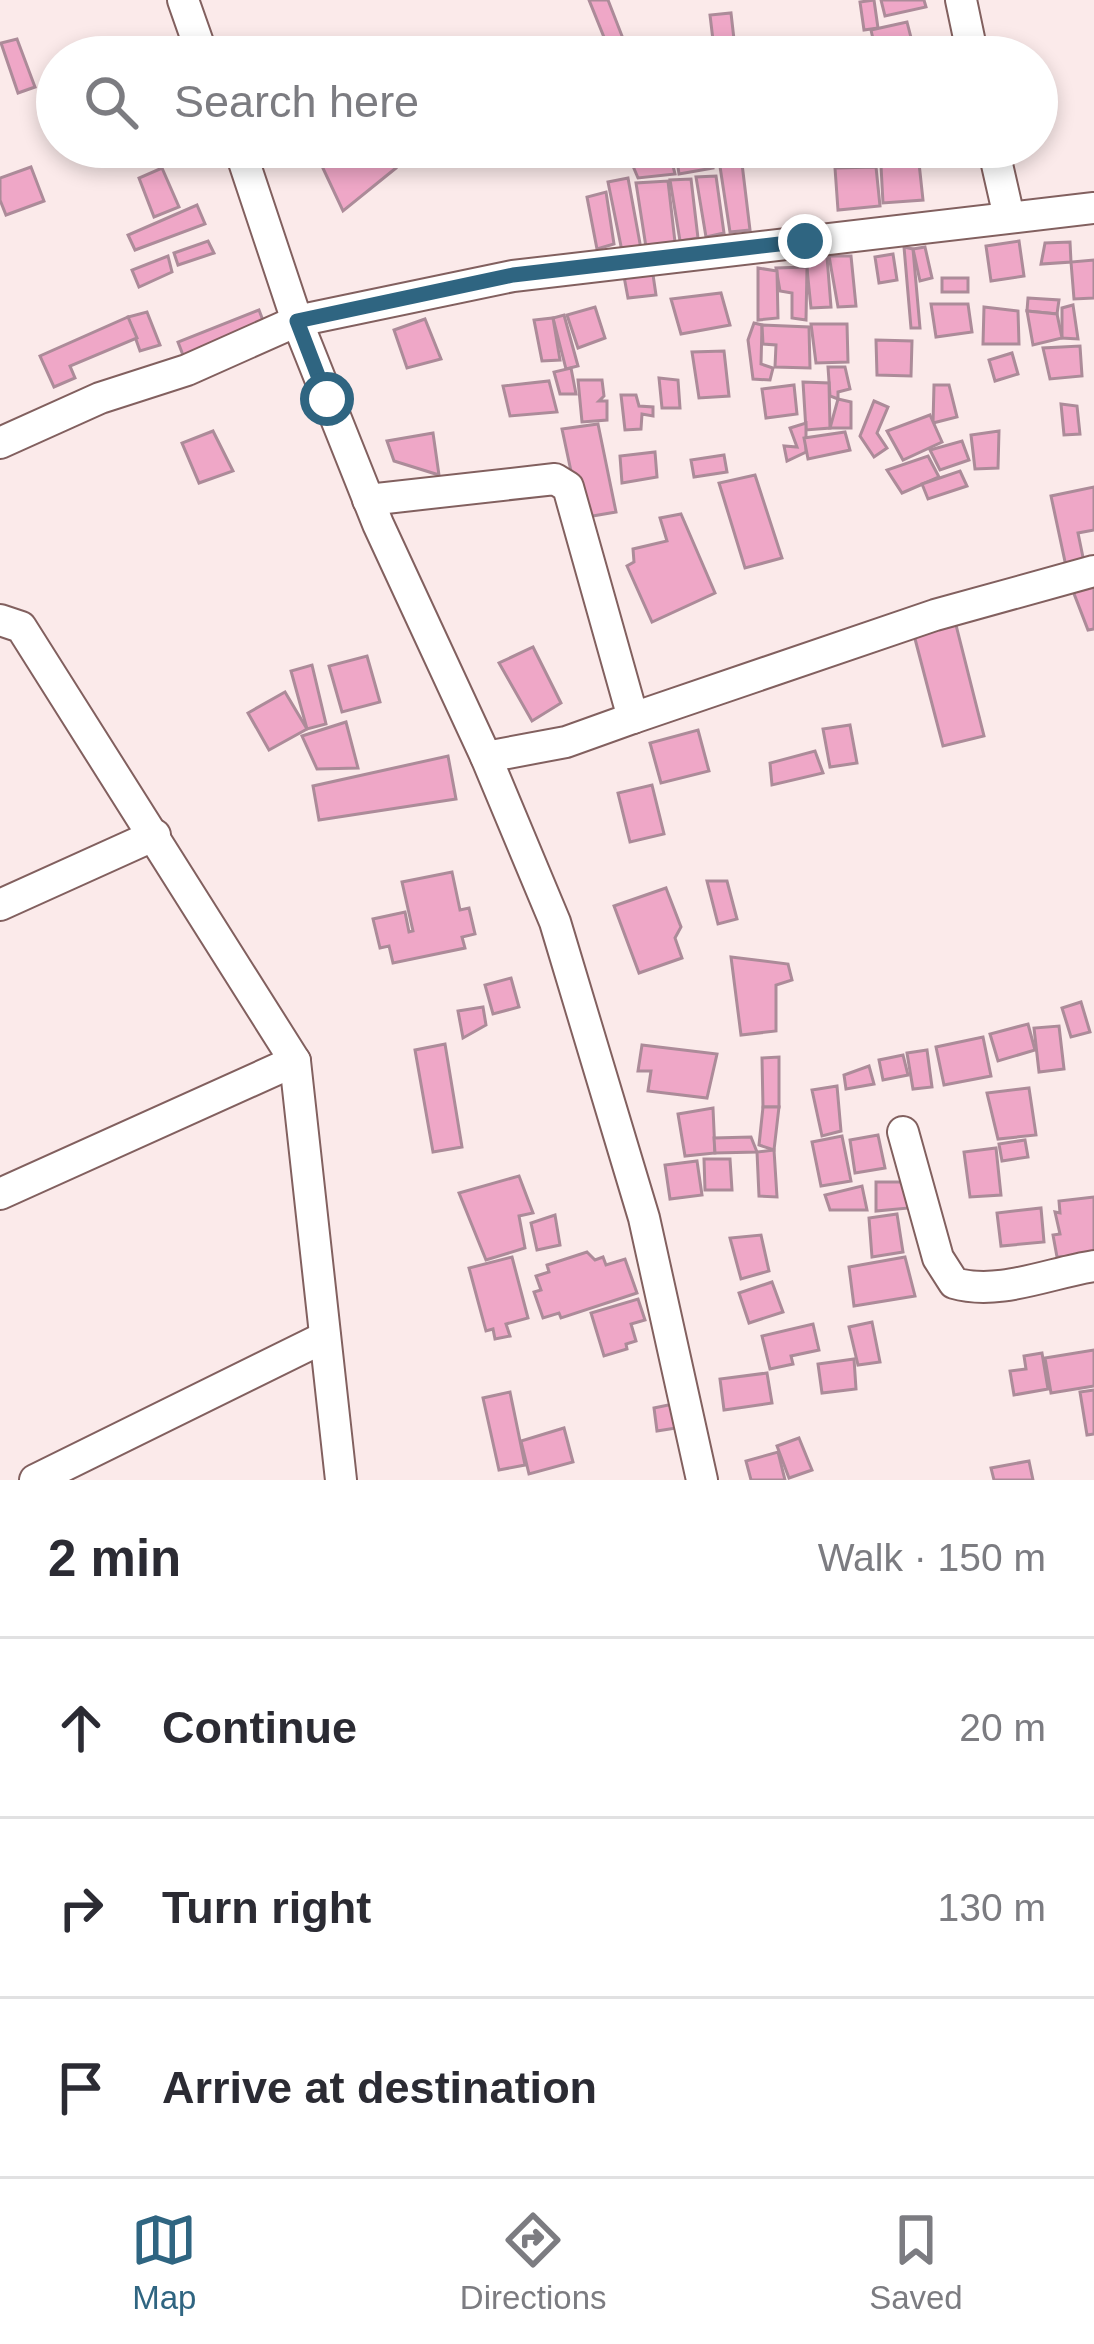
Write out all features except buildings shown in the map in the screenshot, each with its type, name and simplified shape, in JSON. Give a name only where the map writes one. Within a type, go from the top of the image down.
[{"type":"street","points":[[183,0],[196,36]]},
{"type":"street","points":[[961,0],[969,36]]},
{"type":"street","points":[[245,168],[297,321],[368,500],[555,922],[644,1218],[702,1480]]},
{"type":"street","points":[[998,168],[1009,217]]},
{"type":"street","points":[[0,443],[100,398],[187,370],[297,321],[513,275],[1094,208]]},
{"type":"street","points":[[368,500],[563,481],[633,718]]},
{"type":"street","points":[[486,758],[566,742],[935,615],[1094,571]]},
{"type":"street","points":[[0,620],[21,628],[295,1061],[340,1480]]},
{"type":"street","points":[[0,905],[155,835]]},
{"type":"street","points":[[0,1194],[295,1061]]},
{"type":"street","points":[[903,1132],[938,1258],[954,1282],[974,1288],[1005,1285],[1094,1266]]},
{"type":"street","points":[[34,1480],[325,1337]]},
{"type":"route","points":[[327,399],[297,321],[513,275],[805,241]]}]
